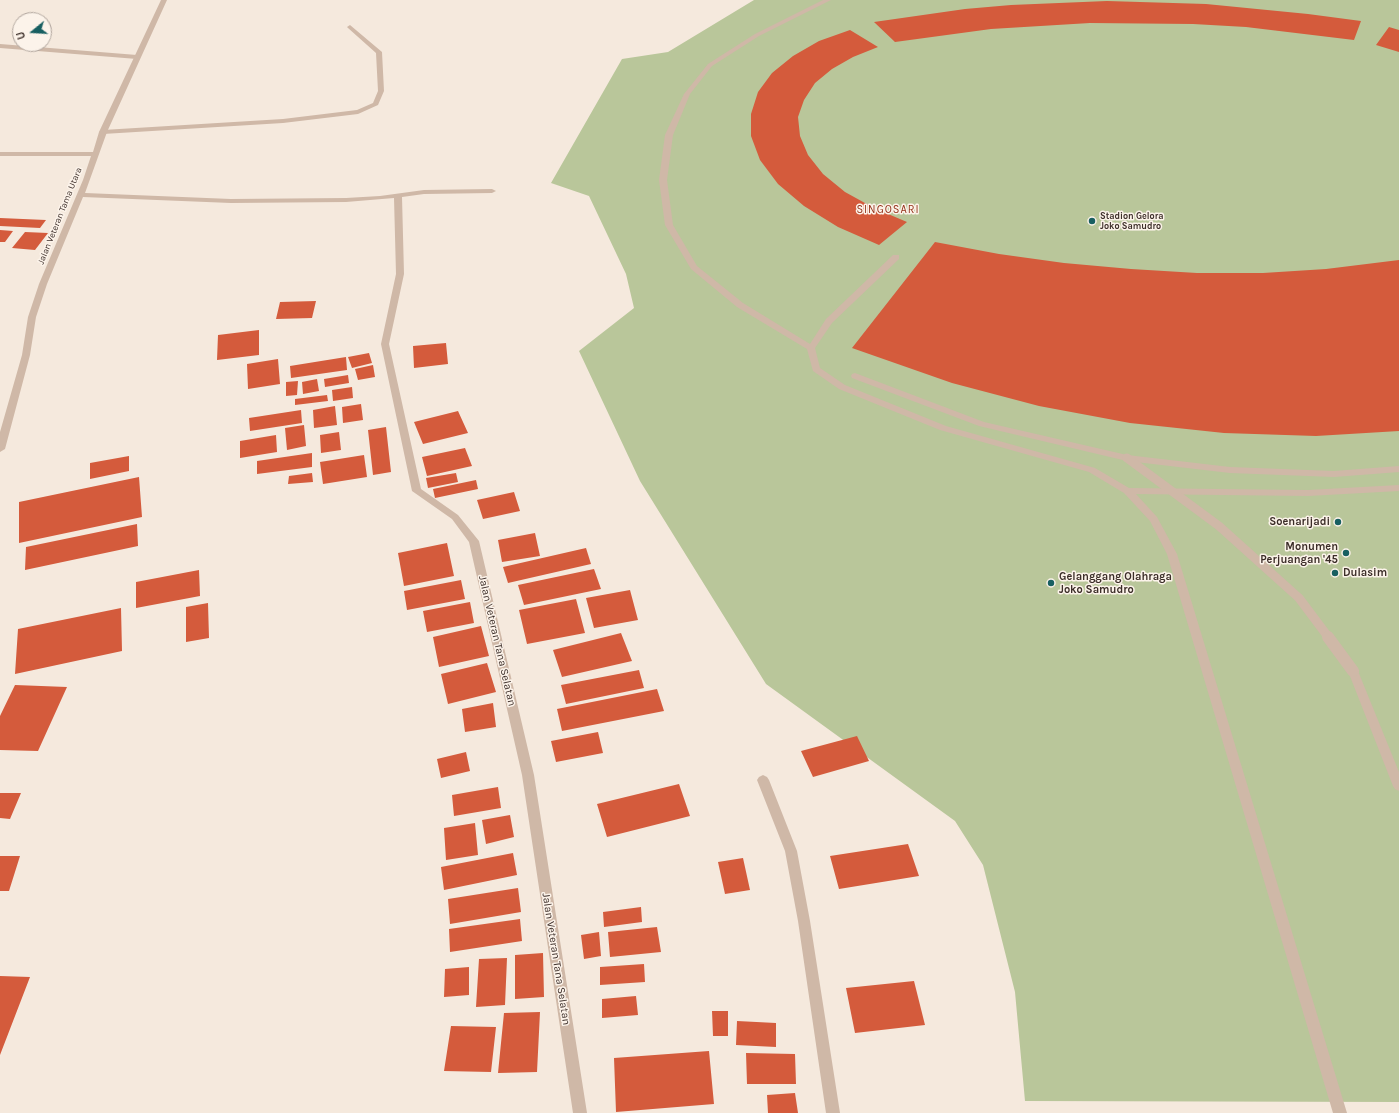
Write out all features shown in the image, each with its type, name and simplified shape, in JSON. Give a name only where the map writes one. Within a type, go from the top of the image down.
[{"type":"street","name":"Jalan Veteran Tama Utara","points":[[0,449],[26,355],[32,317],[43,284],[87,180],[102,132],[125,87],[137,57],[164,0]]},
{"type":"street","points":[[828,0],[757,35],[710,65],[686,94],[669,135],[663,180],[669,225],[694,267],[740,305],[811,348],[816,369],[842,387],[942,428],[1092,470],[1127,490],[1154,519],[1172,554],[1340,1113]]},
{"type":"street","points":[[102,132],[283,121],[358,112],[376,104],[381,91],[379,52],[350,27]]},
{"type":"street","points":[[0,46],[137,57]]},
{"type":"street","points":[[0,154],[94,154]]},
{"type":"street","points":[[80,195],[231,201],[366,200],[424,192],[492,191]]},
{"type":"street","name":"Jalan Veteran Tana Selatan","points":[[398,196],[400,274],[386,344],[417,491],[455,517],[474,541],[528,774],[580,1113]]},
{"type":"street","points":[[811,348],[829,321],[896,257]]},
{"type":"street","points":[[855,376],[982,424],[1127,458],[1230,470],[1334,474],[1399,469]]},
{"type":"street","points":[[1127,458],[1219,526],[1299,598],[1353,671],[1399,786]]},
{"type":"street","points":[[1127,490],[1308,492],[1399,488]]},
{"type":"street","points":[[763,780],[791,851],[804,921],[833,1113]]},
{"type":"green space","name":"Gelanggang Olahraga Joko Samudro","points":[[754,0],[1399,0],[1399,1102],[1025,1101],[1015,992],[983,865],[955,821],[766,684],[640,481],[579,351],[634,308],[626,274],[589,196],[551,183],[622,59],[668,52]]},
{"type":"building","points":[[1107,1],[1206,4],[1361,21],[1354,40],[1246,27],[1193,24],[1090,23],[991,29],[895,42],[874,22],[965,9],[1011,5]]},
{"type":"building","points":[[1389,27],[1399,30],[1399,52],[1376,45]]},
{"type":"building","points":[[850,30],[878,47],[853,57],[832,69],[815,83],[804,100],[798,117],[800,136],[808,155],[823,174],[845,192],[874,208],[907,222],[879,245],[838,227],[804,206],[778,184],[760,160],[751,136],[751,114],[758,92],[772,73],[793,56],[819,41]]},
{"type":"building","points":[[0,218],[46,220],[40,228],[0,226]]},
{"type":"building","points":[[0,230],[13,231],[5,242],[0,242]]},
{"type":"building","points":[[25,232],[48,233],[35,250],[12,248]]},
{"type":"building","points":[[935,242],[999,254],[1064,263],[1197,273],[1263,273],[1326,269],[1399,260],[1399,431],[1316,436],[1224,433],[1130,423],[1039,406],[952,383],[852,348]]},
{"type":"building","points":[[316,301],[312,318],[276,319],[280,302]]},
{"type":"building","points":[[259,330],[259,355],[217,360],[218,335]]},
{"type":"building","points":[[446,343],[448,364],[414,368],[413,346]]},
{"type":"building","points":[[369,353],[372,363],[352,368],[348,357]]},
{"type":"building","points":[[346,357],[347,370],[291,378],[290,366]]},
{"type":"building","points":[[278,359],[280,384],[248,389],[247,364]]},
{"type":"building","points":[[373,365],[375,377],[358,380],[355,369]]},
{"type":"building","points":[[348,375],[349,383],[325,387],[324,379]]},
{"type":"building","points":[[317,379],[319,391],[303,394],[302,382]]},
{"type":"building","points":[[298,381],[297,395],[286,396],[286,382]]},
{"type":"building","points":[[352,387],[353,398],[333,401],[332,390]]},
{"type":"building","points":[[327,395],[328,401],[295,405],[295,399]]},
{"type":"building","points":[[361,404],[363,420],[343,423],[342,407]]},
{"type":"building","points":[[335,406],[337,425],[314,428],[313,410]]},
{"type":"building","points":[[301,410],[302,423],[250,431],[249,418]]},
{"type":"building","points":[[458,411],[468,433],[423,444],[414,422]]},
{"type":"building","points":[[304,425],[306,446],[287,450],[285,428]]},
{"type":"building","points":[[386,427],[391,472],[373,475],[368,430]]},
{"type":"building","points":[[339,432],[341,450],[321,453],[320,435]]},
{"type":"building","points":[[276,435],[277,452],[240,458],[240,441]]},
{"type":"building","points":[[465,448],[472,466],[427,476],[422,457]]},
{"type":"building","points":[[312,453],[312,467],[257,474],[257,461]]},
{"type":"building","points":[[364,455],[367,477],[323,484],[320,462]]},
{"type":"building","points":[[129,456],[129,471],[90,479],[90,463]]},
{"type":"building","points":[[312,473],[313,482],[288,484],[289,476]]},
{"type":"building","points":[[456,473],[458,482],[428,488],[426,478]]},
{"type":"building","points":[[139,477],[142,517],[19,543],[19,502]]},
{"type":"building","points":[[476,480],[478,489],[435,498],[433,489]]},
{"type":"building","points":[[514,492],[520,511],[483,519],[477,500]]},
{"type":"building","points":[[137,524],[138,546],[25,570],[26,547]]},
{"type":"building","points":[[535,533],[540,556],[502,562],[498,540]]},
{"type":"building","points":[[447,543],[454,576],[404,586],[398,553]]},
{"type":"building","points":[[586,548],[591,564],[508,583],[503,567]]},
{"type":"building","points":[[594,569],[601,589],[524,605],[518,585]]},
{"type":"building","points":[[199,570],[200,596],[136,608],[136,582]]},
{"type":"building","points":[[461,580],[465,599],[407,610],[404,591]]},
{"type":"building","points":[[630,590],[638,620],[594,628],[586,598]]},
{"type":"building","points":[[576,599],[585,633],[527,644],[519,610]]},
{"type":"building","points":[[470,602],[474,623],[427,632],[423,611]]},
{"type":"building","points":[[208,603],[209,638],[186,642],[186,607]]},
{"type":"building","points":[[121,608],[122,651],[15,674],[18,629]]},
{"type":"building","points":[[481,626],[489,656],[439,667],[433,637]]},
{"type":"building","points":[[621,633],[632,661],[562,677],[553,650]]},
{"type":"building","points":[[487,663],[496,692],[448,704],[441,674]]},
{"type":"building","points":[[639,670],[644,688],[566,704],[561,685]]},
{"type":"building","points":[[15,685],[67,687],[38,751],[0,750],[0,716]]},
{"type":"building","points":[[657,689],[664,711],[562,731],[557,709]]},
{"type":"building","points":[[493,703],[496,727],[465,732],[462,709]]},
{"type":"building","points":[[598,732],[603,753],[556,762],[551,741]]},
{"type":"building","points":[[857,736],[869,761],[813,777],[801,751]]},
{"type":"building","points":[[466,752],[470,771],[441,778],[437,759]]},
{"type":"building","points":[[679,784],[690,816],[607,837],[597,804]]},
{"type":"building","points":[[498,787],[501,808],[454,816],[452,795]]},
{"type":"building","points":[[0,793],[21,793],[10,819],[0,818]]},
{"type":"building","points":[[510,815],[514,837],[486,844],[482,820]]},
{"type":"building","points":[[475,823],[478,855],[446,860],[444,828]]},
{"type":"building","points":[[908,844],[919,876],[839,889],[830,856]]},
{"type":"building","points":[[513,853],[517,875],[444,890],[441,867]]},
{"type":"building","points":[[0,856],[20,856],[9,891],[0,891]]},
{"type":"building","points":[[743,858],[750,890],[725,894],[718,862]]},
{"type":"building","points":[[518,888],[521,912],[450,924],[448,899]]},
{"type":"building","points":[[641,907],[642,922],[604,927],[603,912]]},
{"type":"building","points":[[520,919],[522,941],[450,952],[449,929]]},
{"type":"building","points":[[657,927],[661,952],[610,957],[608,932]]},
{"type":"building","points":[[599,932],[601,956],[584,959],[581,935]]},
{"type":"building","points":[[543,953],[544,997],[515,999],[515,955]]},
{"type":"building","points":[[507,958],[505,1005],[476,1007],[479,959]]},
{"type":"building","points":[[644,964],[645,982],[600,985],[600,967]]},
{"type":"building","points":[[469,967],[469,995],[444,997],[445,969]]},
{"type":"building","points":[[0,976],[30,977],[0,1055]]},
{"type":"building","points":[[914,981],[925,1025],[855,1033],[846,988]]},
{"type":"building","points":[[636,996],[638,1015],[602,1018],[602,999]]},
{"type":"building","points":[[712,1011],[728,1011],[728,1036],[713,1036]]},
{"type":"building","points":[[540,1012],[537,1072],[498,1073],[504,1013]]},
{"type":"building","points":[[737,1021],[776,1023],[776,1047],[736,1045]]},
{"type":"building","points":[[451,1026],[496,1027],[491,1072],[444,1071]]},
{"type":"building","points":[[709,1051],[714,1104],[616,1112],[614,1058]]},
{"type":"building","points":[[746,1053],[795,1054],[796,1084],[747,1084]]},
{"type":"building","points":[[795,1093],[798,1113],[768,1113],[767,1095]]},
{"type":"place","name":"Stadion Gelora Joko Samudro","points":[[1092,221]]},
{"type":"place","name":"Soenarijadi","points":[[1338,522]]},
{"type":"place","name":"Monumen Perjuangan '45","points":[[1346,553]]},
{"type":"place","name":"Dulasim","points":[[1335,573]]},
{"type":"place","name":"Gelanggang Olahraga Joko Samudro","points":[[1051,583]]},
{"type":"district","name":"SINGOSARI","points":[[888,210]]}]
